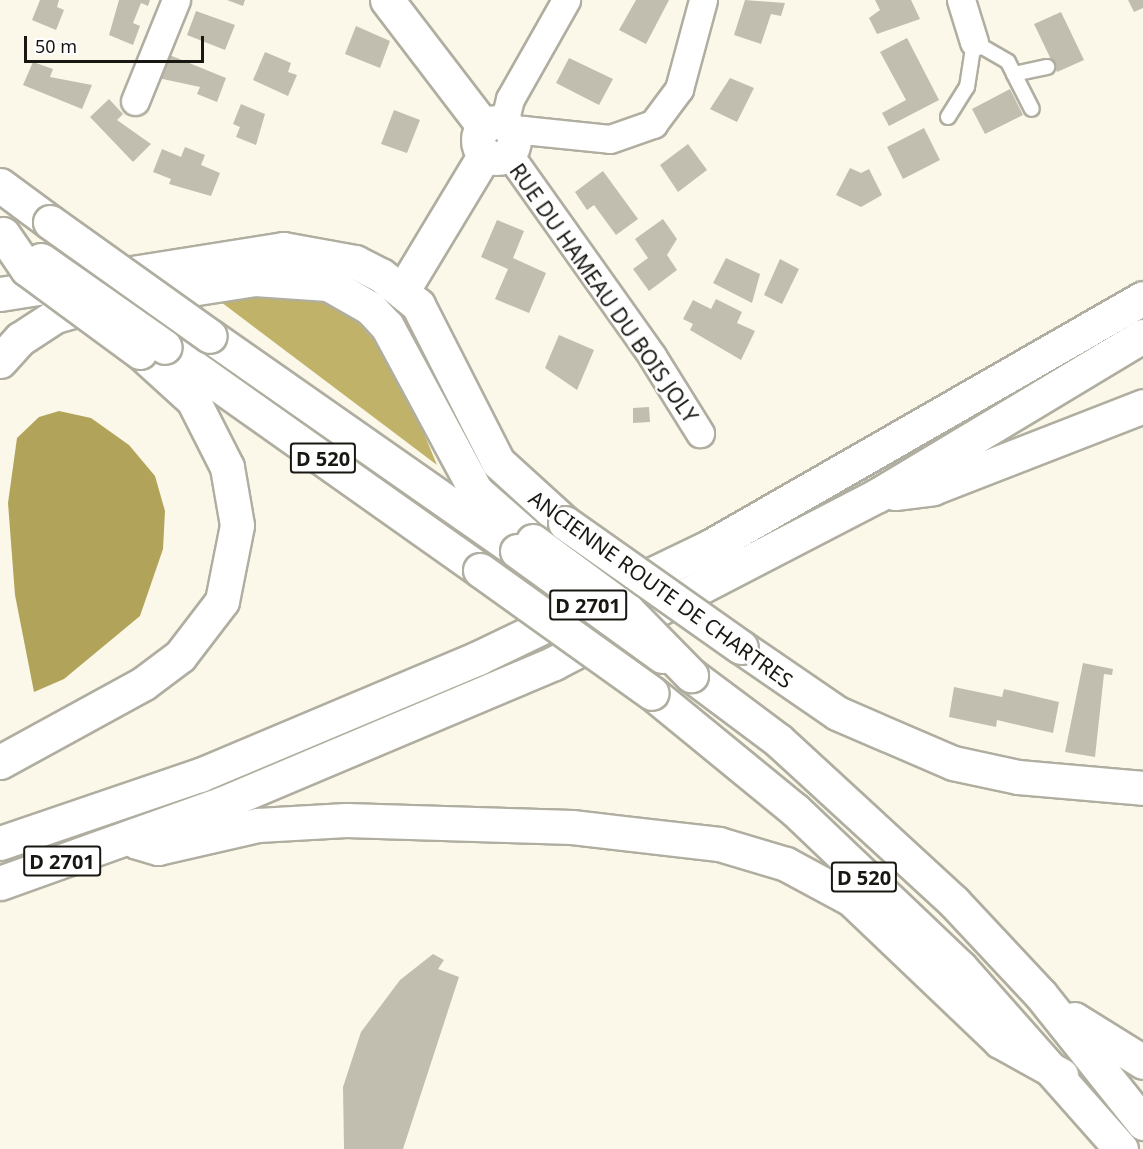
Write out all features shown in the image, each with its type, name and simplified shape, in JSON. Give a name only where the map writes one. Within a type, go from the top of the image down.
[{"type":"main road","points":[[387,0],[499,138],[403,290]]},
{"type":"main road","name":"D 520","points":[[0,184],[210,336],[525,546],[628,611],[691,675],[861,813],[1041,995],[1143,1123]]},
{"type":"main road","points":[[0,762],[144,683],[180,656],[222,602],[237,525],[227,467],[193,400],[153,350],[27,269],[1,233]]},
{"type":"main road","name":"ANCIENNE ROUTE DE CHARTRES","points":[[0,294],[283,249],[344,259],[403,290],[430,322],[498,462],[565,523],[837,713],[953,763],[1018,777],[1143,788]]},
{"type":"main road","points":[[0,361],[20,339],[55,316],[101,303],[255,279],[328,284],[370,309],[387,326],[476,491],[525,546]]},
{"type":"main road","name":"D 2701","points":[[0,843],[200,775],[489,653],[709,547],[1143,298]]},
{"type":"main road","name":"D 2701","points":[[0,883],[124,839],[387,736],[554,663],[878,495],[1143,336]]},
{"type":"main road","name":"D 520","points":[[153,350],[480,570],[652,693],[795,810],[960,967],[1061,1075],[1121,1149]]},
{"type":"main road","points":[[878,495],[933,488],[1143,406]]},
{"type":"main road","points":[[124,839],[158,848],[258,825],[346,820],[572,827],[719,844],[786,864],[851,899],[1000,1041],[1061,1075]]},
{"type":"main road","points":[[1041,995],[1143,1062]]},
{"type":"street","points":[[135,101],[176,0]]},
{"type":"street","points":[[499,138],[510,99],[566,0]]},
{"type":"street","points":[[499,138],[523,130],[610,139],[653,124],[679,89],[703,0]]},
{"type":"street","points":[[961,0],[974,42]]},
{"type":"street","name":"RUE DU HAMEAU DU BOIS JOLY","points":[[499,138],[652,356],[700,433]]},
{"type":"lane","points":[[948,117],[967,87],[974,42],[1008,62],[1032,109]]},
{"type":"lane","points":[[1014,74],[1047,67]]},
{"type":"shaded area","points":[[290,293],[337,301],[394,361],[437,465],[221,302]]},
{"type":"shaded area","points":[[59,411],[91,418],[129,445],[155,476],[165,511],[163,549],[140,616],[64,679],[34,692],[15,595],[8,503],[17,438],[39,417]]},
{"type":"building","points":[[40,0],[59,0],[57,7],[64,10],[56,30],[32,20]]},
{"type":"building","points":[[119,0],[150,0],[148,6],[141,3],[133,23],[140,26],[133,45],[109,35]]},
{"type":"building","points":[[227,0],[245,0],[243,6]]},
{"type":"building","points":[[636,0],[669,0],[646,44],[619,30]]},
{"type":"building","points":[[745,0],[785,3],[781,16],[771,14],[761,44],[734,35]]},
{"type":"building","points":[[875,0],[911,0],[920,19],[877,34],[869,18],[880,10]]},
{"type":"building","points":[[1128,0],[1143,0],[1143,8],[1134,12]]},
{"type":"building","points":[[196,11],[235,25],[225,50],[187,35]]},
{"type":"building","points":[[1061,12],[1084,60],[1057,72],[1034,24]]},
{"type":"building","points":[[356,26],[390,41],[380,68],[345,54]]},
{"type":"building","points":[[907,38],[939,100],[889,126],[882,113],[906,100],[880,52]]},
{"type":"building","points":[[265,52],[291,63],[288,72],[297,75],[288,96],[253,80]]},
{"type":"building","points":[[167,54],[226,78],[217,102],[197,94],[200,87],[158,78]]},
{"type":"building","points":[[569,58],[613,79],[599,105],[556,83]]},
{"type":"building","points":[[33,62],[53,69],[50,77],[92,85],[82,109],[23,85]]},
{"type":"building","points":[[730,78],[754,88],[737,122],[710,109]]},
{"type":"building","points":[[1010,89],[1023,115],[985,134],[972,109]]},
{"type":"building","points":[[109,99],[123,114],[117,120],[151,144],[133,162],[90,117]]},
{"type":"building","points":[[241,104],[265,114],[256,145],[236,137],[240,127],[233,124]]},
{"type":"building","points":[[394,110],[420,120],[407,153],[381,144]]},
{"type":"building","points":[[924,128],[940,160],[903,179],[887,147]]},
{"type":"building","points":[[688,144],[707,170],[678,192],[660,165]]},
{"type":"building","points":[[185,147],[205,155],[201,165],[220,173],[211,196],[169,184],[171,179],[153,172],[162,149],[181,157]]},
{"type":"building","points":[[850,168],[861,173],[869,169],[882,195],[861,207],[836,195]]},
{"type":"building","points":[[603,171],[638,219],[616,235],[594,205],[587,210],[575,192]]},
{"type":"building","points":[[663,219],[677,239],[667,255],[677,270],[649,291],[633,269],[648,258],[635,239]]},
{"type":"building","points":[[497,220],[524,231],[513,258],[546,273],[529,313],[495,299],[508,269],[481,257]]},
{"type":"building","points":[[726,258],[760,274],[752,303],[713,283]]},
{"type":"building","points":[[780,259],[799,269],[782,304],[764,295]]},
{"type":"building","points":[[716,299],[742,312],[737,323],[755,331],[741,360],[690,330],[693,324],[683,319],[693,300],[711,309]]},
{"type":"building","points":[[559,335],[594,350],[577,390],[545,368]]},
{"type":"building","points":[[649,407],[650,422],[633,423],[633,408]]},
{"type":"building","points":[[1083,663],[1113,669],[1112,675],[1104,674],[1095,757],[1065,752]]},
{"type":"building","points":[[954,687],[1002,697],[1004,689],[1059,702],[1053,733],[997,720],[996,727],[949,717]]},
{"type":"building","points":[[433,954],[444,960],[438,969],[459,977],[403,1149],[344,1149],[343,1087],[361,1032],[400,980]]}]
